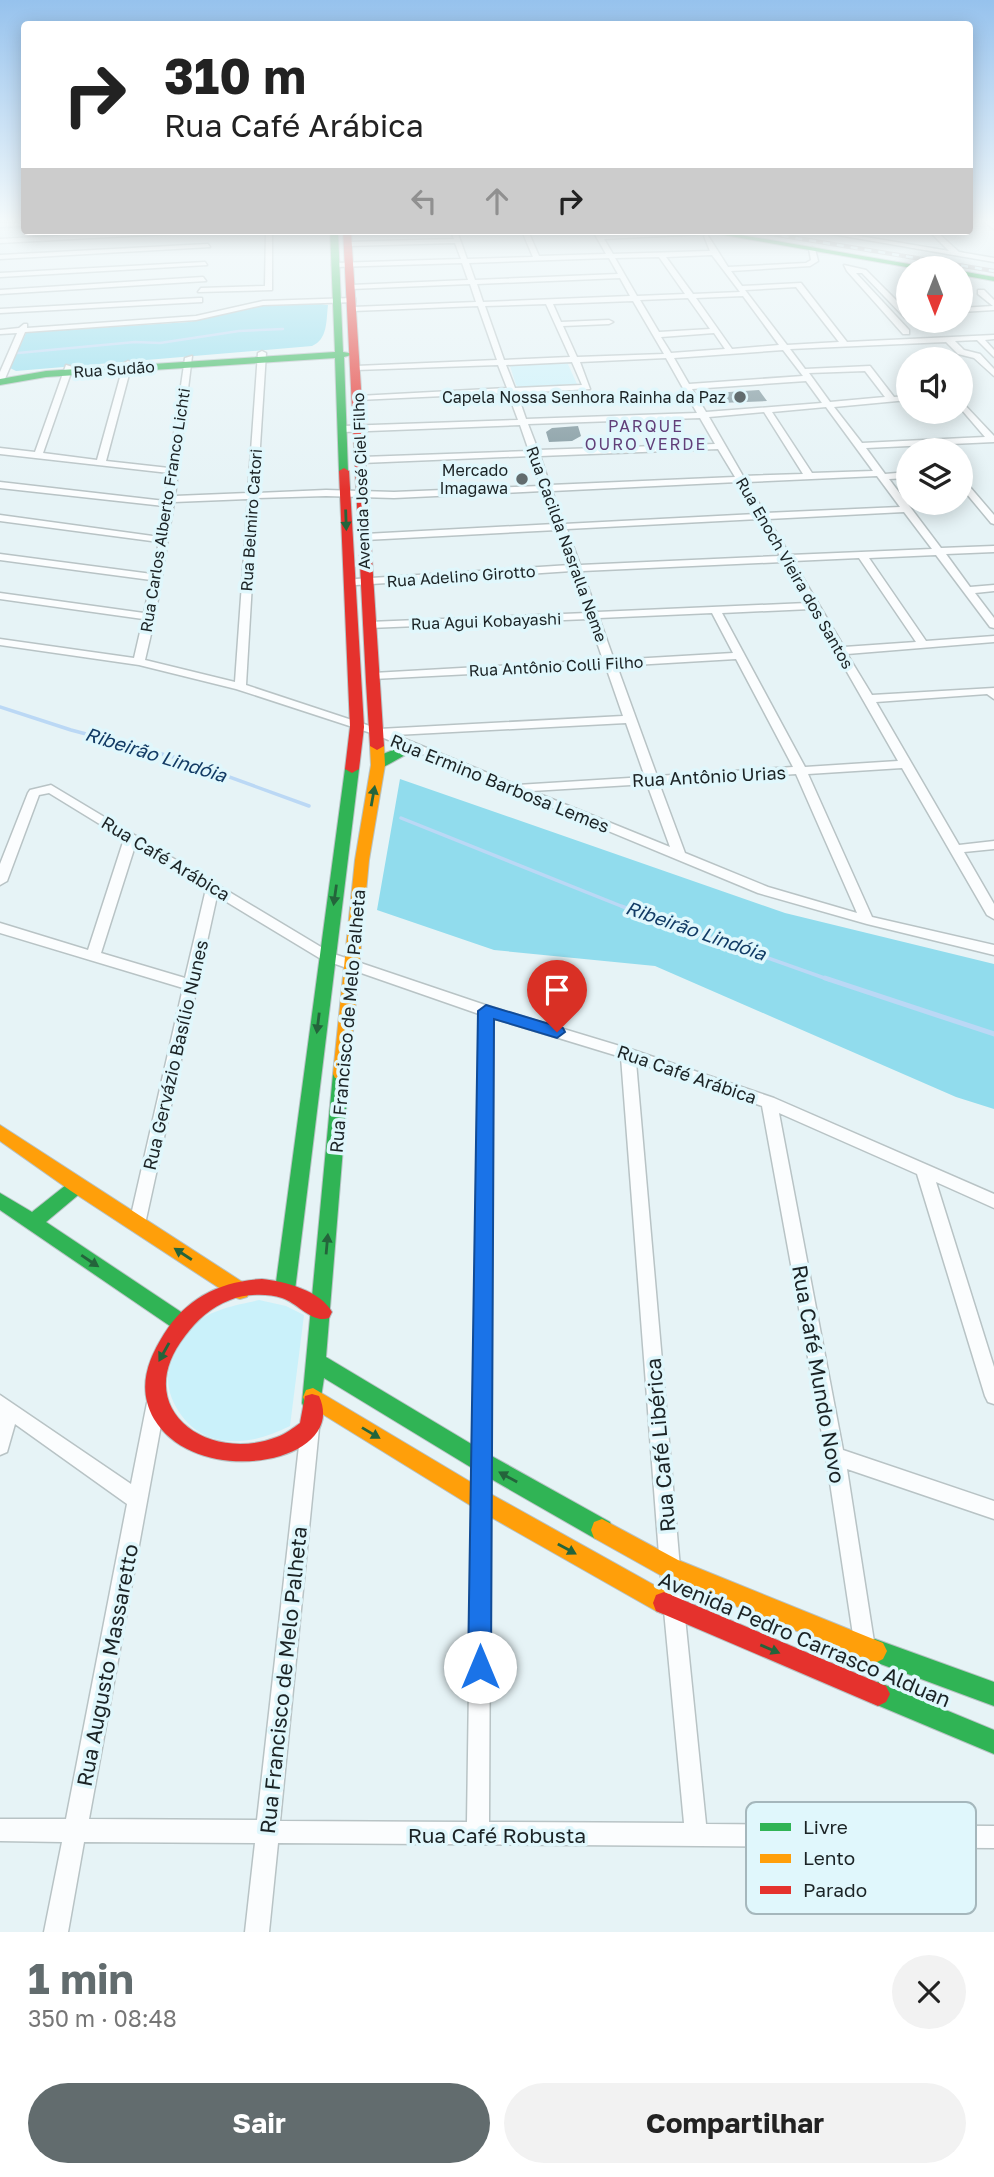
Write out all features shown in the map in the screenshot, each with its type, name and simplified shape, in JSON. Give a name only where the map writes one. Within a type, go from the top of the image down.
[{"type":"street","points":[[0,379],[31,310]]},
{"type":"street","points":[[196,318],[197,310]]},
{"type":"street","points":[[0,332],[196,318],[232,310]]},
{"type":"street","name":"Avenida José Ciel Filho","points":[[348,310],[343,429],[348,583],[357,727]]},
{"type":"street","name":"Rua Cacilda Nasralla Neme","points":[[483,310],[680,857]]},
{"type":"street","points":[[358,398],[587,387],[552,310]]},
{"type":"street","name":"Rua Enoch Vieira dos Santos","points":[[641,310],[994,915]]},
{"type":"street","points":[[703,310],[730,351]]},
{"type":"street","points":[[758,310],[896,493]]},
{"type":"street","points":[[818,310],[845,344]]},
{"type":"street","points":[[973,316],[994,315]]},
{"type":"street","points":[[558,324],[609,322]]},
{"type":"street","points":[[655,335],[716,331]]},
{"type":"street","points":[[978,337],[994,355]]},
{"type":"street","points":[[348,353],[499,361],[668,356],[786,347],[994,337]]},
{"type":"street","points":[[948,339],[961,352],[976,356],[994,374]]},
{"type":"street","name":"Avenida José Ciel Filho","points":[[348,353],[358,398],[365,582],[378,732]]},
{"type":"street","name":"Rua Sudão","points":[[0,379],[69,369],[348,353]]},
{"type":"street","name":"Rua Belmiro Catori","points":[[240,687],[262,356]]},
{"type":"street","name":"Rua Carlos Alberto Franco Lichti","points":[[139,662],[164,540],[188,361]]},
{"type":"street","points":[[101,462],[127,365]]},
{"type":"street","points":[[685,387],[867,368],[891,399]]},
{"type":"street","points":[[38,455],[69,369]]},
{"type":"street","points":[[343,429],[704,415],[767,411],[829,402],[896,399]]},
{"type":"street","points":[[767,411],[810,477]]},
{"type":"street","points":[[973,417],[993,439]]},
{"type":"street","points":[[861,446],[993,439]]},
{"type":"street","points":[[362,460],[720,446]]},
{"type":"street","points":[[0,451],[173,471]]},
{"type":"street","points":[[0,485],[169,502],[252,496],[345,493],[394,495],[896,475]]},
{"type":"street","points":[[973,496],[994,521]]},
{"type":"street","points":[[365,537],[896,510]]},
{"type":"street","points":[[913,515],[994,625]]},
{"type":"street","points":[[0,518],[164,540]]},
{"type":"street","name":"Rua Adelino Girotto","points":[[348,583],[576,568],[994,549]]},
{"type":"street","points":[[862,555],[923,645]]},
{"type":"street","points":[[0,557],[157,578]]},
{"type":"street","points":[[968,590],[994,588]]},
{"type":"street","points":[[0,596],[150,617]]},
{"type":"street","name":"Rua Agui Kobayashi","points":[[369,625],[813,606]]},
{"type":"street","points":[[716,611],[801,771],[867,920]]},
{"type":"street","points":[[840,651],[994,639]]},
{"type":"street","name":"Rua Ermino Barbosa Lemes","points":[[0,642],[139,662],[240,687],[378,732],[763,890],[867,920],[994,950]]},
{"type":"street","name":"Rua Antônio Colli Filho","points":[[373,676],[739,656]]},
{"type":"street","points":[[868,699],[992,693]]},
{"type":"street","points":[[378,732],[630,719]]},
{"type":"street","name":"Rua Francisco de Melo Palheta","points":[[285,1290],[357,727]]},
{"type":"street","points":[[378,765],[388,757],[411,747],[414,735],[420,730]]},
{"type":"street","name":"Rua Francisco de Melo Palheta","points":[[322,1312],[351,966],[362,860],[378,765],[378,732]]},
{"type":"street","name":"Rua Antônio Urias","points":[[513,788],[906,764]]},
{"type":"street","name":"Rua Café Arábica","points":[[0,881],[34,793],[53,790],[326,956],[486,1011],[628,1054],[769,1102],[994,1201]]},
{"type":"street","points":[[93,957],[131,838]]},
{"type":"street","points":[[955,849],[994,845]]},
{"type":"street","name":"Rua Gervázio Basílio Nunes","points":[[136,1224],[213,886]]},
{"type":"street","points":[[0,928],[191,985]]},
{"type":"street","points":[[478,1835],[486,1011]]},
{"type":"street","name":"Rua Café Libérica","points":[[628,1054],[670,1567],[696,1835]]},
{"type":"street","name":"Rua Café Mundo Novo","points":[[769,1102],[835,1455],[865,1648]]},
{"type":"street","points":[[0,1132],[77,1186],[240,1290]]},
{"type":"street","points":[[924,1171],[994,1396]]},
{"type":"street","points":[[33,1222],[77,1186]]},
{"type":"street","points":[[0,1200],[180,1322]]},
{"type":"street","points":[[254,1288],[285,1290],[322,1312],[310,1429],[279,1447],[235,1455],[204,1449],[173,1429],[157,1399],[158,1361],[180,1322],[215,1296],[254,1288]]},
{"type":"street","name":"Avenida Pedro Carrasco Alduan","points":[[316,1362],[480,1461],[670,1567],[865,1648],[994,1694]]},
{"type":"street","name":"Avenida Pedro Carrasco Alduan","points":[[313,1397],[481,1500],[674,1609],[994,1742]]},
{"type":"street","name":"Rua Augusto Massaretto","points":[[56,1932],[157,1399]]},
{"type":"street","points":[[0,1446],[4,1406],[138,1500]]},
{"type":"street","name":"Rua Francisco de Melo Palheta","points":[[257,1932],[310,1429]]},
{"type":"street","points":[[835,1455],[994,1510]]},
{"type":"street","name":"Rua Café Robusta","points":[[0,1830],[746,1835]]},
{"type":"street","name":"Rua Café Robusta","points":[[976,1837],[994,1837]]},
{"type":"shaded area","points":[[239,310],[327,310],[324,334],[312,346],[16,371],[10,368],[26,333],[189,322]]},
{"type":"shaded area","points":[[567,362],[577,384],[519,387],[510,366],[511,364]]},
{"type":"shaded area","points":[[400,779],[785,913],[994,964],[994,1109],[956,1097],[655,966],[494,950],[377,910]]},
{"type":"shaded area","points":[[259,1300],[286,1306],[304,1315],[290,1426],[252,1440],[212,1438],[187,1422],[175,1405],[168,1377],[171,1363],[186,1335],[201,1319],[225,1308]]},
{"type":"building","name":"Capela Nossa Senhora Rainha da Paz","points":[[759,390],[767,401],[720,403],[714,393]]},
{"type":"building","points":[[578,426],[581,436],[572,441],[549,442],[546,432],[552,428]]},
{"type":"waterway","points":[[18,353],[135,342],[160,343],[239,331],[283,329]]},
{"type":"waterway","name":"Ribeirão Lindóia","points":[[0,707],[71,730],[177,758],[309,806]]},
{"type":"waterway","name":"Ribeirão Lindóia","points":[[401,818],[621,906],[830,980]]},
{"type":"waterway","name":"Ribeirão Lindóia","points":[[825,978],[994,1034]]},
{"type":"traffic: fast","points":[[337,310],[344,471]]},
{"type":"traffic: fast","points":[[0,382],[46,374],[351,354]]},
{"type":"traffic: fast","points":[[378,765],[388,757],[411,747]]},
{"type":"traffic: fast","points":[[285,1290],[352,769]]},
{"type":"traffic: fast","points":[[312,1403],[341,1074]]},
{"type":"traffic: fast","points":[[33,1222],[77,1186]]},
{"type":"traffic: fast","points":[[0,1200],[180,1322]]},
{"type":"traffic: fast","points":[[316,1362],[480,1461],[602,1530]]},
{"type":"traffic: fast","points":[[875,1651],[994,1694]]},
{"type":"traffic: fast","points":[[878,1694],[994,1742]]},
{"type":"traffic: slow","points":[[341,1074],[362,860],[378,765],[377,746]]},
{"type":"traffic: slow","points":[[0,1132],[77,1186],[240,1291]]},
{"type":"traffic: slow","points":[[313,1397],[481,1500],[664,1603]]},
{"type":"traffic: slow","points":[[602,1530],[670,1568],[875,1651]]},
{"type":"traffic: jam","points":[[351,310],[377,746]]},
{"type":"traffic: jam","points":[[344,471],[357,727],[352,769]]},
{"type":"traffic: jam","points":[[312,1403],[310,1428],[287,1443],[259,1451],[220,1451],[201,1446],[170,1425],[160,1409],[155,1378],[163,1353],[186,1319],[199,1308],[228,1292],[262,1287],[280,1289],[297,1295],[322,1312]]},
{"type":"traffic: jam","points":[[664,1603],[878,1694]]},
{"type":"place","name":"Capela Nossa Senhora Rainha da Paz","points":[[740,397]]},
{"type":"place","name":"Mercado Imagawa","points":[[522,479]]},
{"type":"district","name":"PARQUE OURO VERDE","points":[[646,435]]},
{"type":"route","points":[[480,1667],[486,1011],[557,1032]]}]
